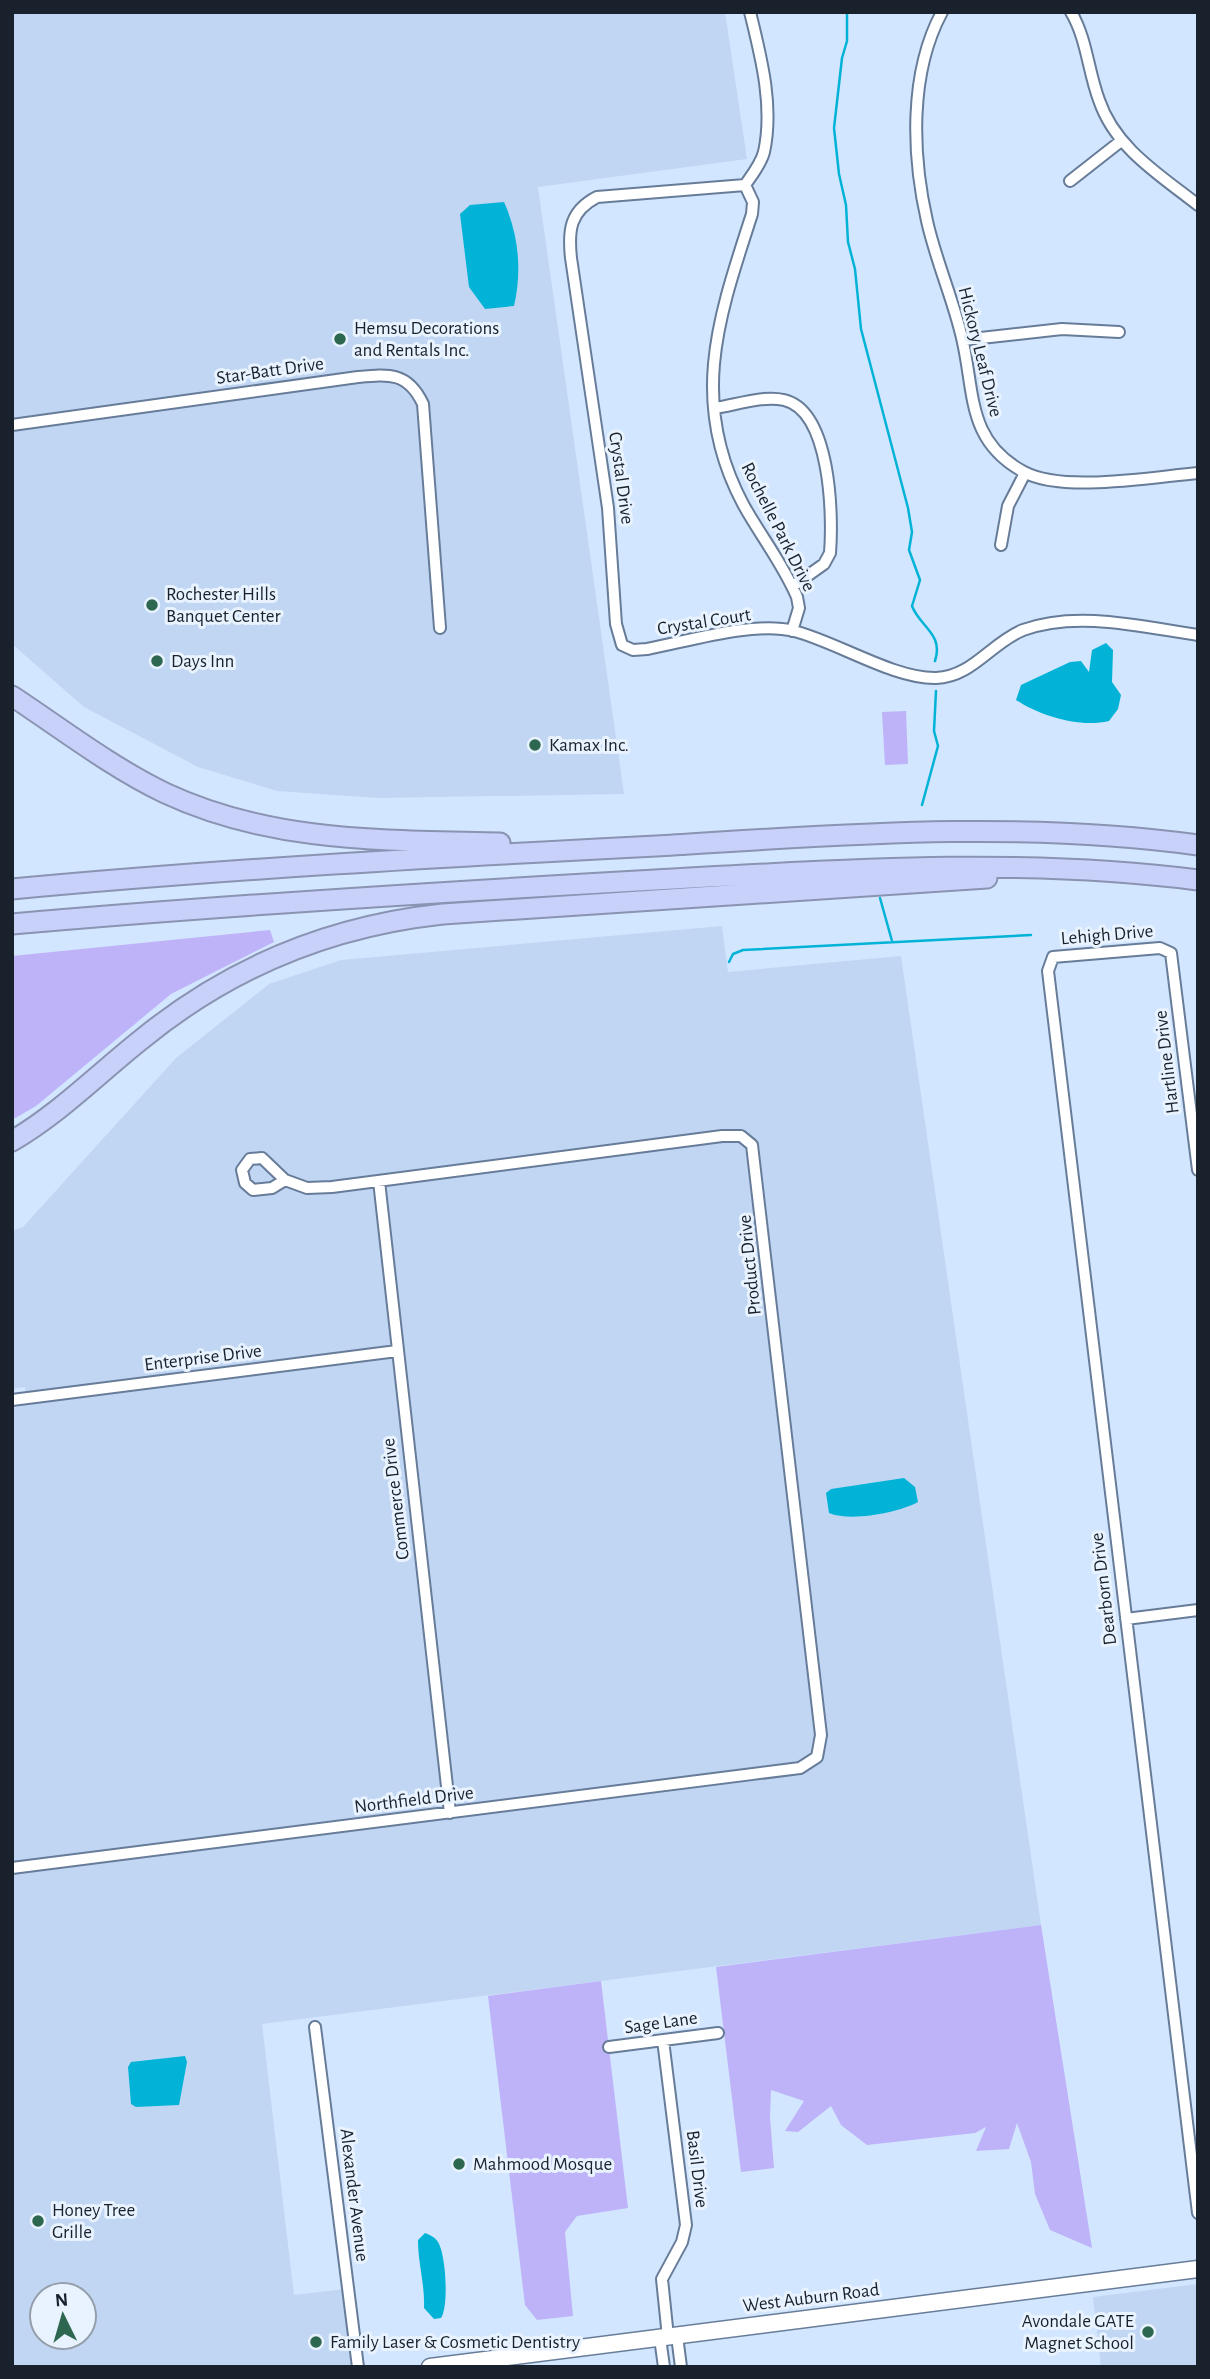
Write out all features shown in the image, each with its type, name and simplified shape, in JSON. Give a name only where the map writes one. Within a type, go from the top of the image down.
[{"type":"highway","points":[[12,696],[154,787],[206,810],[264,827],[355,839],[641,846]]},
{"type":"highway","points":[[12,889],[292,866],[971,830],[1104,835],[1198,845]]},
{"type":"highway","points":[[12,924],[422,893],[894,867],[997,865],[1198,880]]},
{"type":"highway","points":[[12,1142],[45,1121],[142,1039],[210,990],[272,957],[353,929],[410,918],[496,910],[910,881],[1119,872]]},
{"type":"main road","name":"West Auburn Road","points":[[430,2367],[1198,2269]]},
{"type":"street","points":[[746,185],[764,153],[766,128],[764,73],[750,12]]},
{"type":"street","name":"Hickory Leaf Drive","points":[[942,12],[931,35],[920,83],[918,163],[927,221],[963,340],[970,398],[982,432],[995,449],[1025,472],[1058,482],[1198,473]]},
{"type":"street","points":[[1072,12],[1079,25],[1099,101],[1121,141],[1198,205]]},
{"type":"street","points":[[1070,181],[1121,141]]},
{"type":"street","name":"Crystal Drive","points":[[622,645],[617,636],[608,508],[569,237],[572,221],[587,203],[609,196],[746,185]]},
{"type":"street","name":"Rochelle Park Drive","points":[[746,185],[753,202],[752,214],[717,332],[712,374],[715,408],[724,458],[742,502],[793,586],[799,608],[792,631]]},
{"type":"street","points":[[963,340],[1062,328],[1119,332]]},
{"type":"street","name":"Star-Batt Drive","points":[[12,425],[358,377],[382,375],[407,381],[416,389],[423,404],[440,628]]},
{"type":"street","points":[[715,408],[773,399],[784,400],[797,407],[811,424],[828,468],[830,552],[824,564],[793,586]]},
{"type":"street","points":[[1001,545],[1008,506],[1025,472]]},
{"type":"street","points":[[792,631],[909,674],[928,678],[962,672],[1004,639],[1024,630],[1049,624],[1092,622],[1198,635]]},
{"type":"street","name":"Crystal Court","points":[[622,645],[633,650],[647,649],[742,632],[792,631]]},
{"type":"street","name":"Lehigh Drive","points":[[1049,961],[1057,956],[1160,948],[1168,951]]},
{"type":"street","name":"Hartline Drive","points":[[1168,951],[1172,957],[1198,1170]]},
{"type":"street","name":"Dearborn Drive","points":[[1049,961],[1048,971],[1198,2213]]},
{"type":"street","name":"Product Drive","points":[[285,1180],[307,1188],[379,1181],[722,1136],[741,1136],[752,1145],[821,1735],[817,1758]]},
{"type":"street","name":"Commerce Drive","points":[[379,1181],[450,1813]]},
{"type":"street","name":"Enterprise Drive","points":[[12,1400],[397,1352]]},
{"type":"street","points":[[1126,1619],[1198,1610]]},
{"type":"street","name":"Northfield Drive","points":[[12,1868],[800,1768],[817,1758]]},
{"type":"street","name":"Alexander Avenue","points":[[315,2027],[358,2367]]},
{"type":"street","name":"Sage Lane","points":[[609,2047],[718,2033]]},
{"type":"street","name":"Basil Drive","points":[[663,2040],[686,2225],[682,2242],[662,2279],[668,2337]]},
{"type":"street","points":[[664,2367],[668,2337]]},
{"type":"street","points":[[668,2337],[681,2367]]},
{"type":"shaded area","points":[[12,12],[725,12],[747,159],[538,187],[624,794],[378,798],[277,791],[198,767],[84,707],[12,644]]},
{"type":"shaded area","points":[[906,711],[908,764],[885,765],[882,712]]},
{"type":"shaded area","points":[[722,926],[728,972],[901,956],[1041,1925],[262,2024],[294,2295],[345,2289],[354,2361],[351,2366],[12,2367],[12,1408],[27,1405],[25,1387],[12,1389],[12,1231],[23,1227],[176,1058],[269,984],[341,960]]},
{"type":"shaded area","points":[[270,930],[274,942],[171,994],[36,1106],[12,1120],[12,956]]},
{"type":"shaded area","points":[[1041,1925],[1092,2248],[1050,2230],[1035,2194],[1031,2162],[1017,2123],[1009,2149],[976,2151],[986,2127],[975,2133],[867,2145],[841,2125],[831,2106],[798,2132],[785,2131],[804,2101],[771,2090],[774,2168],[741,2172],[716,1967]]},
{"type":"shaded area","points":[[601,1981],[628,2208],[577,2216],[565,2232],[573,2316],[537,2320],[525,2305],[488,1996]]},
{"type":"shaded area","name":"Avondale GATE Magnet School","points":[[1198,2284],[1198,2367],[1101,2367],[1093,2297]]},
{"type":"water","points":[[504,202],[513,227],[518,254],[514,306],[485,309],[469,287],[460,214],[470,205]]},
{"type":"water","points":[[1106,643],[1113,650],[1112,682],[1121,695],[1118,709],[1109,721],[1073,722],[1037,711],[1016,700],[1021,685],[1070,662],[1081,661],[1089,672],[1092,650]]},
{"type":"water","points":[[904,1478],[915,1487],[918,1502],[899,1510],[874,1515],[849,1517],[829,1513],[826,1493],[831,1489]]},
{"type":"water","points":[[185,2056],[187,2062],[179,2105],[136,2107],[131,2104],[128,2067],[131,2062]]},
{"type":"water","points":[[425,2233],[437,2240],[443,2258],[446,2292],[441,2318],[434,2319],[424,2308],[418,2240]]},
{"type":"waterway","points":[[847,12],[847,41],[842,58],[834,128],[839,174],[846,205],[848,242],[855,269],[861,329],[908,508],[912,532],[909,550],[920,580],[912,606],[934,637],[937,652],[935,661]]},
{"type":"waterway","points":[[922,805],[938,746],[934,731],[936,691]]},
{"type":"waterway","points":[[880,898],[892,941]]},
{"type":"waterway","points":[[729,962],[733,954],[743,950],[1031,935]]},
{"type":"place","name":"Hemsu Decorations and Rentals Inc.","points":[[340,339]]},
{"type":"place","name":"Rochester Hills Banquet Center","points":[[152,605]]},
{"type":"place","name":"Days Inn","points":[[157,661]]},
{"type":"place","name":"Kamax Inc.","points":[[535,745]]},
{"type":"place","name":"Mahmood Mosque","points":[[459,2164]]},
{"type":"place","name":"Honey Tree Grille","points":[[38,2221]]},
{"type":"place","name":"Avondale GATE Magnet School","points":[[1148,2332]]},
{"type":"place","name":"Family Laser & Cosmetic Dentistry","points":[[316,2342]]}]
